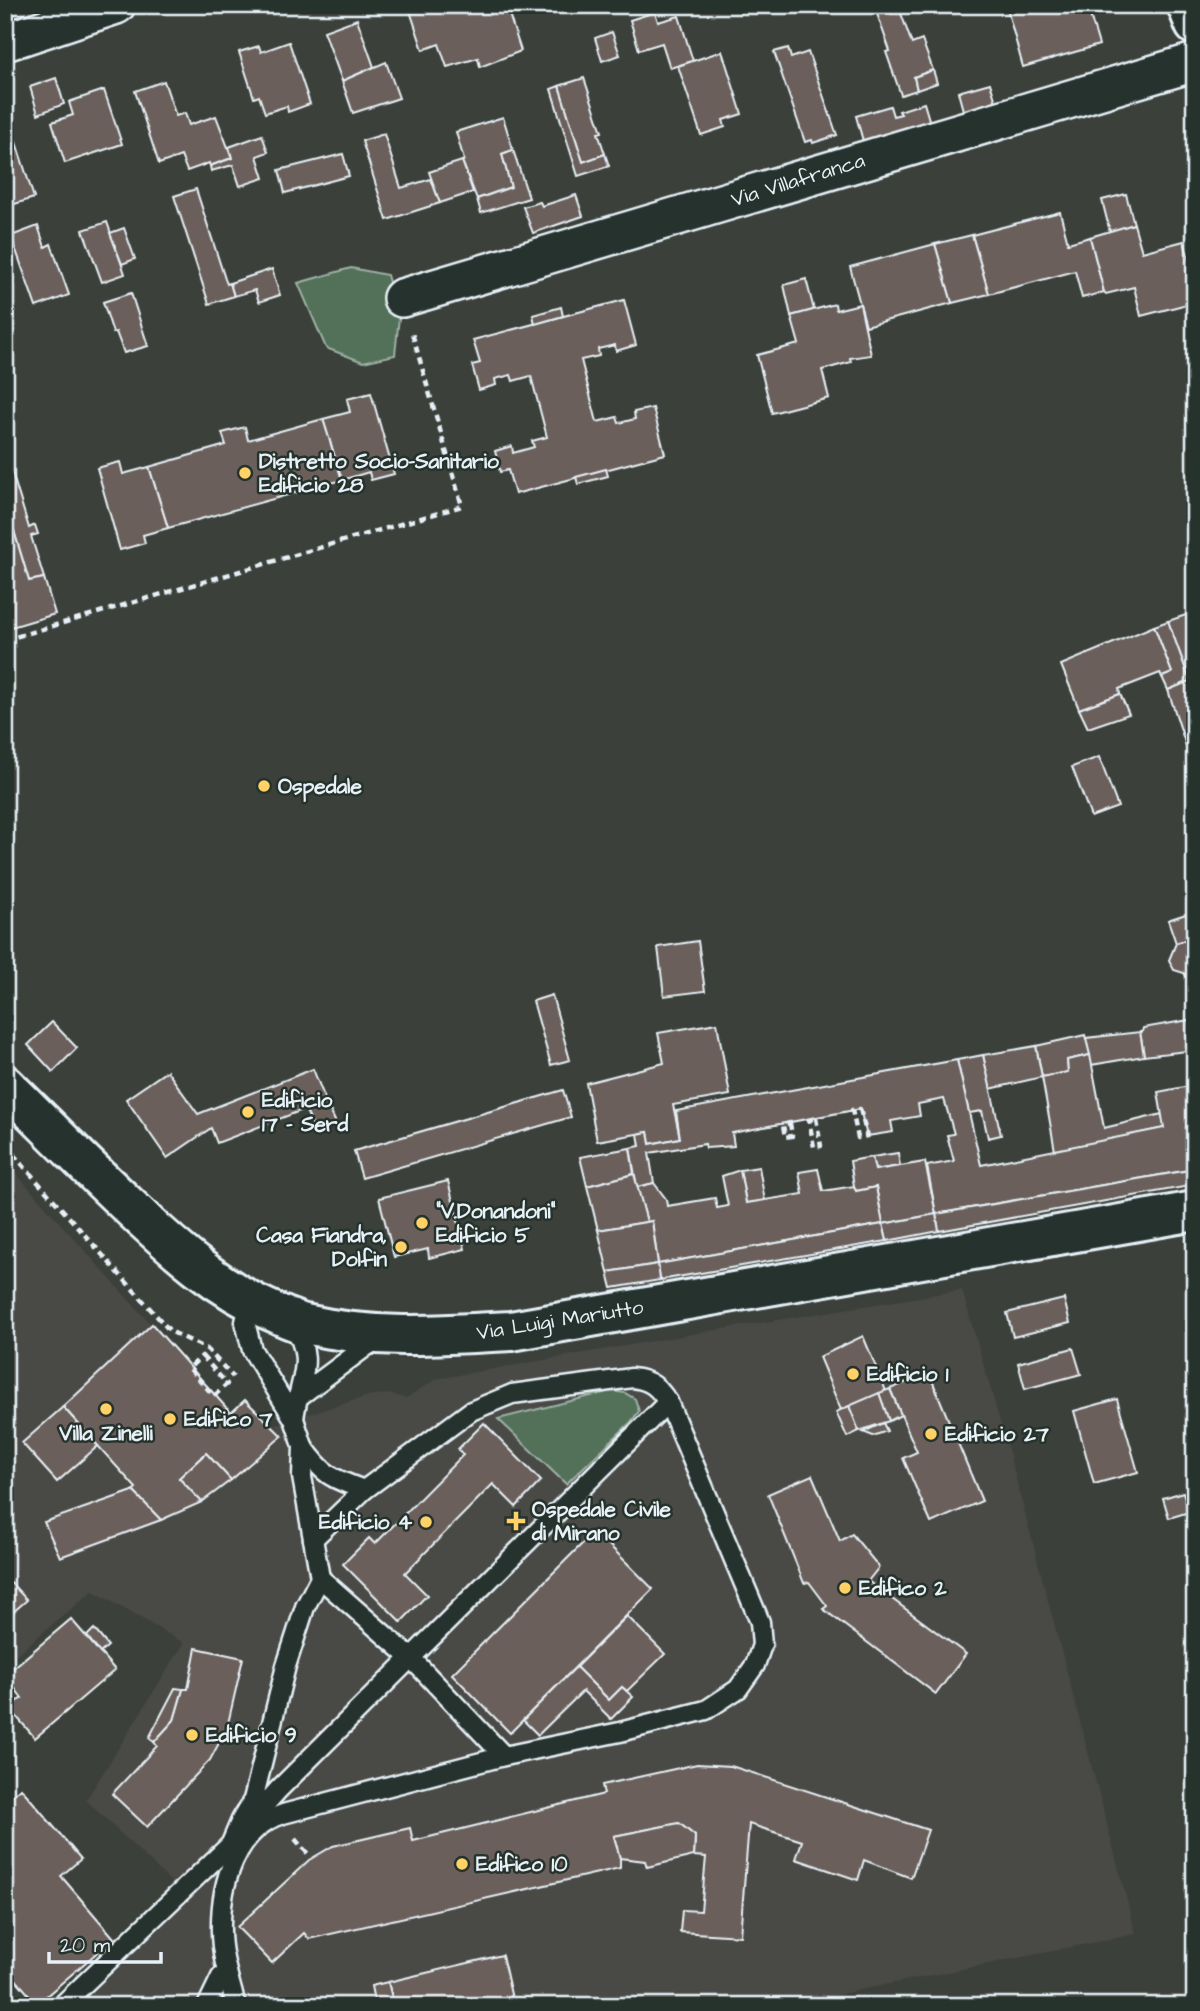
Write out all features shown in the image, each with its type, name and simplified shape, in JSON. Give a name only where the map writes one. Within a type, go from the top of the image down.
[{"type":"main road","points":[[1187,5],[1195,25]]},
{"type":"main road","name":"Via Luigi Mariutto","points":[[5,1086],[162,1237],[210,1278],[250,1302],[303,1324],[362,1334],[433,1336],[511,1331],[1195,1211]]},
{"type":"street","points":[[24,26],[116,5]]},
{"type":"street","name":"Via Villafranca","points":[[402,298],[1195,62]]},
{"type":"lane","points":[[250,1302],[245,1322],[252,1350],[294,1419],[303,1446],[316,1465],[331,1478],[364,1490]]},
{"type":"lane","points":[[289,1318],[304,1345],[307,1360],[294,1419]]},
{"type":"lane","points":[[297,1398],[382,1335]]},
{"type":"lane","points":[[249,1835],[273,1817],[504,1756],[620,1732],[706,1710],[738,1689],[755,1665],[762,1645],[760,1622],[668,1402],[656,1385],[644,1379],[632,1378],[512,1394],[471,1412],[364,1490],[313,1539]]},
{"type":"lane","points":[[236,2006],[226,1968],[221,1933],[222,1901],[235,1857],[262,1808],[668,1402]]},
{"type":"lane","points":[[228,2006],[212,1909],[220,1870],[253,1800],[286,1665],[305,1608],[320,1578],[302,1477],[303,1446]]},
{"type":"lane","points":[[320,1578],[412,1659],[504,1756]]},
{"type":"lane","points":[[61,2006],[231,1844]]},
{"type":"lane","points":[[207,2006],[221,1976]]},
{"type":"path","points":[[5,640],[462,506],[402,298]]},
{"type":"path","points":[[860,1109],[867,1136],[858,1138],[852,1111],[860,1109]]},
{"type":"path","points":[[816,1118],[821,1146],[814,1147],[809,1119],[816,1118]]},
{"type":"path","points":[[5,1145],[170,1331],[207,1349],[235,1379]]},
{"type":"path","points":[[202,1356],[227,1384],[214,1395],[189,1368],[202,1356]]},
{"type":"path","points":[[287,1830],[309,1855]]},
{"type":"shaded area","name":"Ospedale Civile di Mirano","points":[[5,1161],[230,1413],[245,1400],[272,1425],[372,1395],[389,1394],[406,1398],[436,1379],[962,1290],[1009,1452],[1136,1934],[782,2006],[46,2006],[108,1949],[172,1883],[86,1800],[184,1643],[93,1591],[5,1664]]},
{"type":"green space","points":[[351,268],[387,275],[399,317],[395,355],[363,362],[326,348],[298,283]]},
{"type":"green space","points":[[611,1391],[625,1393],[635,1399],[639,1411],[630,1423],[566,1484],[498,1419]]},
{"type":"building","points":[[408,5],[506,5],[521,51],[480,67],[478,58],[447,67],[439,44],[423,50]]},
{"type":"building","points":[[874,5],[898,5],[912,44],[922,40],[933,70],[914,77],[917,90],[901,95],[886,52],[890,51]]},
{"type":"building","points":[[1006,5],[1087,5],[1099,45],[1023,67]]},
{"type":"building","points":[[655,12],[658,22],[679,16],[693,61],[670,68],[662,43],[639,50],[630,20]]},
{"type":"building","points":[[357,19],[374,67],[342,81],[324,31]]},
{"type":"building","points":[[612,32],[620,55],[602,61],[595,38]]},
{"type":"building","points":[[289,42],[310,104],[288,112],[287,106],[265,113],[259,96],[254,98],[239,52],[259,46],[261,52]]},
{"type":"building","points":[[788,48],[791,58],[808,52],[837,135],[813,143],[812,140],[805,142],[774,52]]},
{"type":"building","points":[[722,51],[742,114],[723,120],[725,127],[701,135],[678,66]]},
{"type":"building","points":[[386,62],[399,98],[353,113],[342,81]]},
{"type":"building","points":[[933,70],[937,83],[917,90],[914,77]]},
{"type":"building","points":[[56,78],[64,104],[38,114],[30,87]]},
{"type":"building","points":[[584,78],[602,132],[598,133],[605,154],[583,162],[559,86]]},
{"type":"building","points":[[164,81],[176,116],[185,113],[189,125],[216,116],[232,158],[187,171],[181,156],[159,164],[135,91]]},
{"type":"building","points":[[990,83],[997,105],[964,114],[958,92]]},
{"type":"building","points":[[559,86],[583,162],[605,154],[609,166],[578,176],[551,89]]},
{"type":"building","points":[[104,90],[122,144],[65,163],[52,122],[73,115],[69,102]]},
{"type":"building","points":[[924,103],[930,123],[863,141],[856,116],[890,106],[893,116],[901,114],[899,111]]},
{"type":"building","points":[[503,117],[513,150],[502,154],[511,187],[477,199],[462,161],[464,160],[456,132]]},
{"type":"building","points":[[13,133],[34,198],[5,207],[5,135]]},
{"type":"building","points":[[384,134],[401,188],[431,179],[440,203],[387,220],[362,141]]},
{"type":"building","points":[[262,135],[268,152],[257,156],[264,178],[240,186],[233,165],[211,171],[210,166],[232,158],[229,147]]},
{"type":"building","points":[[513,150],[529,198],[481,213],[477,199],[511,187],[502,154]]},
{"type":"building","points":[[343,154],[349,176],[285,193],[279,170]]},
{"type":"building","points":[[462,161],[473,192],[440,203],[429,172]]},
{"type":"building","points":[[196,189],[225,279],[227,284],[230,283],[234,296],[209,304],[174,196]]},
{"type":"building","points":[[1126,194],[1134,224],[1110,232],[1102,200]]},
{"type":"building","points":[[576,195],[583,216],[533,233],[523,207],[540,202],[542,206]]},
{"type":"building","points":[[1060,212],[1068,243],[1090,237],[1104,292],[1082,298],[1075,271],[989,294],[972,235]]},
{"type":"building","points":[[107,222],[125,274],[102,282],[83,230]]},
{"type":"building","points":[[1134,224],[1142,252],[1184,241],[1195,282],[1195,302],[1141,316],[1134,287],[1106,294],[1104,292],[1090,237]]},
{"type":"building","points":[[38,226],[45,247],[51,244],[69,295],[36,307],[11,236]]},
{"type":"building","points":[[124,228],[135,259],[122,264],[110,233]]},
{"type":"building","points":[[972,235],[989,294],[952,303],[935,244]]},
{"type":"building","points":[[935,244],[952,303],[866,326],[850,267]]},
{"type":"building","points":[[272,269],[280,295],[259,302],[255,290],[234,296],[230,283]]},
{"type":"building","points":[[806,279],[814,310],[791,316],[784,285]]},
{"type":"building","points":[[131,293],[148,346],[124,353],[116,332],[113,333],[103,302]]},
{"type":"building","points":[[624,300],[636,345],[616,351],[615,345],[598,349],[599,356],[581,360],[597,422],[617,417],[619,423],[635,419],[634,412],[653,408],[665,454],[515,494],[508,470],[500,472],[495,451],[512,446],[513,453],[534,447],[532,441],[547,437],[531,376],[513,381],[511,375],[495,379],[496,385],[479,390],[472,365],[480,363],[473,340]]},
{"type":"building","points":[[835,304],[836,310],[860,304],[871,355],[850,358],[851,362],[822,370],[829,398],[772,413],[757,355],[799,344],[791,316]]},
{"type":"building","points":[[561,307],[563,316],[535,324],[533,315]]},
{"type":"building","points":[[371,393],[394,474],[371,480],[369,472],[342,480],[323,419],[350,412],[347,399]]},
{"type":"building","name":"Distretto Socio-Sanitario Edificio 28","points":[[323,419],[342,480],[168,528],[149,467],[226,445],[222,433],[245,427],[248,440]]},
{"type":"building","points":[[120,462],[123,474],[149,467],[168,528],[143,535],[145,543],[120,550],[97,468]]},
{"type":"building","points":[[10,466],[29,528],[35,525],[38,534],[31,536],[44,578],[29,581],[5,501],[5,467]]},
{"type":"building","points":[[606,469],[608,476],[578,484],[576,477]]},
{"type":"building","points":[[5,501],[29,581],[44,578],[55,614],[5,629]]},
{"type":"building","points":[[1195,612],[1195,757],[1190,758],[1168,690],[1190,681],[1168,621]]},
{"type":"building","points":[[1168,621],[1190,681],[1168,690],[1162,677],[1172,673],[1154,626]]},
{"type":"building","points":[[1154,626],[1172,673],[1162,677],[1160,673],[1119,689],[1120,694],[1079,709],[1061,665]]},
{"type":"building","points":[[1120,694],[1129,714],[1088,728],[1079,709]]},
{"type":"building","points":[[1099,757],[1118,807],[1091,817],[1072,767]]},
{"type":"building","points":[[1195,911],[1195,928],[1189,930],[1191,938],[1176,943],[1168,920]]},
{"type":"building","points":[[1191,938],[1195,948],[1195,974],[1187,977],[1174,970],[1169,960],[1176,943]]},
{"type":"building","points":[[698,941],[705,991],[664,996],[658,947]]},
{"type":"building","points":[[552,995],[570,1060],[551,1065],[533,1001]]},
{"type":"building","points":[[1195,1019],[1195,1050],[1144,1056],[1140,1032],[1143,1028]]},
{"type":"building","points":[[52,1022],[77,1048],[53,1072],[28,1045]]},
{"type":"building","points":[[717,1023],[730,1095],[673,1105],[680,1138],[650,1144],[648,1132],[597,1141],[586,1083],[664,1063],[658,1033]]},
{"type":"building","points":[[1140,1032],[1144,1056],[1091,1065],[1086,1038]]},
{"type":"building","points":[[1085,1035],[1090,1055],[1067,1060],[1068,1072],[1042,1077],[1036,1046]]},
{"type":"building","points":[[1036,1046],[1042,1077],[990,1089],[983,1055]]},
{"type":"building","points":[[983,1055],[1001,1135],[988,1138],[982,1111],[969,1113],[957,1060]]},
{"type":"building","points":[[1090,1055],[1104,1128],[1162,1114],[1164,1128],[1055,1151],[1042,1077],[1068,1072],[1067,1060]]},
{"type":"building","points":[[957,1060],[981,1165],[1164,1128],[1158,1092],[1195,1085],[1195,1169],[936,1214],[927,1166],[954,1161],[947,1135],[954,1134],[944,1099],[918,1104],[920,1116],[891,1121],[893,1132],[867,1136],[860,1109],[732,1133],[734,1146],[706,1148],[705,1144],[649,1153],[654,1183],[637,1187],[630,1148],[640,1146],[638,1134],[648,1132],[650,1144],[680,1138],[676,1111]]},
{"type":"building","name":"Edificio 17 - Serd","points":[[313,1069],[327,1104],[306,1111],[305,1109],[217,1143],[211,1128],[167,1158],[126,1099],[167,1071],[198,1114]]},
{"type":"building","points":[[563,1090],[571,1117],[362,1178],[354,1151]]},
{"type":"building","points":[[327,1104],[336,1123],[315,1131],[306,1111]]},
{"type":"building","points":[[630,1148],[634,1174],[587,1186],[580,1157]]},
{"type":"building","points":[[898,1153],[900,1166],[875,1170],[872,1157]]},
{"type":"building","points":[[872,1157],[875,1170],[925,1162],[936,1214],[883,1224],[876,1187],[856,1191],[854,1186],[850,1161]]},
{"type":"building","points":[[759,1167],[765,1201],[746,1203],[740,1170]]},
{"type":"building","points":[[818,1169],[823,1191],[854,1186],[856,1191],[876,1187],[883,1224],[658,1264],[652,1221],[647,1222],[637,1187],[654,1183],[666,1199],[667,1206],[715,1198],[717,1208],[728,1206],[722,1176],[740,1170],[746,1203],[803,1194],[799,1172]]},
{"type":"building","points":[[1195,1169],[1195,1185],[939,1231],[936,1214]]},
{"type":"building","points":[[634,1174],[647,1222],[598,1230],[587,1186]]},
{"type":"building","name":"\"V.Donandoni\" Edificio 5","points":[[448,1181],[465,1249],[429,1258],[428,1249],[394,1257],[379,1198]]},
{"type":"building","points":[[936,1214],[939,1231],[887,1241],[883,1224]]},
{"type":"building","points":[[652,1221],[658,1264],[608,1272],[598,1230]]},
{"type":"building","points":[[883,1224],[887,1241],[660,1280],[658,1264]]},
{"type":"building","points":[[658,1264],[660,1280],[612,1288],[608,1272]]},
{"type":"building","points":[[1064,1299],[1070,1323],[1013,1337],[1007,1313]]},
{"type":"building","name":"Edifico 7","points":[[152,1324],[231,1413],[245,1400],[282,1436],[231,1480],[206,1453],[179,1478],[202,1502],[161,1520],[133,1491],[136,1488],[63,1407]]},
{"type":"building","name":"Edificio 1","points":[[863,1336],[886,1391],[841,1410],[819,1357]]},
{"type":"building","points":[[1073,1348],[1081,1374],[1025,1389],[1018,1363]]},
{"type":"building","name":"Edificio 27","points":[[929,1373],[982,1501],[931,1523],[903,1458],[917,1452],[890,1389]]},
{"type":"building","points":[[890,1389],[901,1415],[889,1421],[879,1393]]},
{"type":"building","points":[[879,1393],[889,1421],[859,1431],[849,1406]]},
{"type":"building","points":[[1117,1399],[1138,1472],[1094,1484],[1074,1411]]},
{"type":"building","points":[[849,1406],[859,1431],[847,1437],[836,1412]]},
{"type":"building","points":[[63,1407],[98,1446],[57,1482],[22,1443]]},
{"type":"building","name":"Edificio 4","points":[[484,1423],[541,1481],[516,1507],[493,1484],[405,1573],[427,1595],[401,1622],[343,1564],[369,1538],[375,1544],[463,1455],[458,1449]]},
{"type":"building","points":[[883,1423],[887,1431],[873,1436],[863,1432]]},
{"type":"building","points":[[206,1453],[231,1480],[202,1502],[179,1478]]},
{"type":"building","name":"Edifico 2","points":[[812,1475],[840,1541],[852,1534],[879,1567],[868,1581],[966,1654],[936,1694],[823,1609],[827,1606],[809,1582],[804,1583],[768,1494]]},
{"type":"building","points":[[133,1491],[161,1520],[60,1557],[44,1522]]},
{"type":"building","points":[[1183,1492],[1189,1512],[1169,1518],[1163,1498]]},
{"type":"building","points":[[595,1531],[653,1589],[510,1733],[452,1674]]},
{"type":"building","points":[[11,1583],[27,1600],[5,1619],[5,1588]]},
{"type":"building","points":[[627,1616],[665,1654],[627,1691],[622,1687],[609,1700],[576,1667]]},
{"type":"building","points":[[71,1619],[115,1670],[35,1738],[9,1708],[22,1698],[5,1675]]},
{"type":"building","points":[[94,1629],[108,1646],[100,1653],[87,1636]]},
{"type":"building","name":"Edificio 9","points":[[196,1648],[243,1658],[227,1728],[210,1760],[147,1827],[112,1794],[157,1746],[154,1742],[174,1720],[183,1689],[188,1689]]},
{"type":"building","points":[[576,1667],[609,1700],[622,1687],[633,1697],[611,1719],[583,1691],[538,1735],[523,1720]]},
{"type":"building","points":[[175,1688],[183,1689],[174,1720],[154,1742],[149,1738]]},
{"type":"building","name":"Edifico 10","points":[[697,1764],[731,1766],[928,1830],[911,1878],[864,1860],[858,1880],[796,1859],[802,1841],[749,1824],[740,1936],[680,1932],[682,1910],[701,1911],[706,1857],[694,1856],[695,1836],[679,1823],[614,1836],[620,1868],[309,1939],[304,1933],[272,1963],[237,1927],[309,1860],[333,1846],[410,1828],[413,1841],[604,1794],[602,1785]]},
{"type":"building","points":[[21,1788],[81,1859],[61,1876],[114,1938],[37,2004],[5,1967],[5,1802]]},
{"type":"building","points":[[679,1823],[695,1836],[694,1856],[647,1867],[645,1861],[620,1858],[614,1836]]},
{"type":"building","points":[[502,1955],[513,2003],[501,2006],[394,2006],[388,1982]]},
{"type":"building","points":[[388,1982],[394,2006],[375,2006],[371,1986]]},
{"type":"place","name":"Distretto Socio-Sanitario Edificio 28","points":[[245,473]]},
{"type":"place","name":"Ospedale","points":[[264,786]]},
{"type":"place","name":"Edificio 17 - Serd","points":[[248,1112]]},
{"type":"place","name":"\"V.Donandoni\" Edificio 5","points":[[422,1223]]},
{"type":"place","name":"Casa Fiandra, Dolfin","points":[[401,1247]]},
{"type":"place","name":"Edificio 1","points":[[853,1374]]},
{"type":"place","name":"Villa Zinelli","points":[[106,1409]]},
{"type":"place","name":"Edifico 7","points":[[170,1419]]},
{"type":"place","name":"Edificio 27","points":[[931,1434]]},
{"type":"place","name":"Ospedale Civile di Mirano","points":[[516,1521]]},
{"type":"place","name":"Edificio 4","points":[[426,1522]]},
{"type":"place","name":"Edifico 2","points":[[845,1588]]},
{"type":"place","name":"Edificio 9","points":[[192,1735]]},
{"type":"place","name":"Edifico 10","points":[[462,1864]]}]
